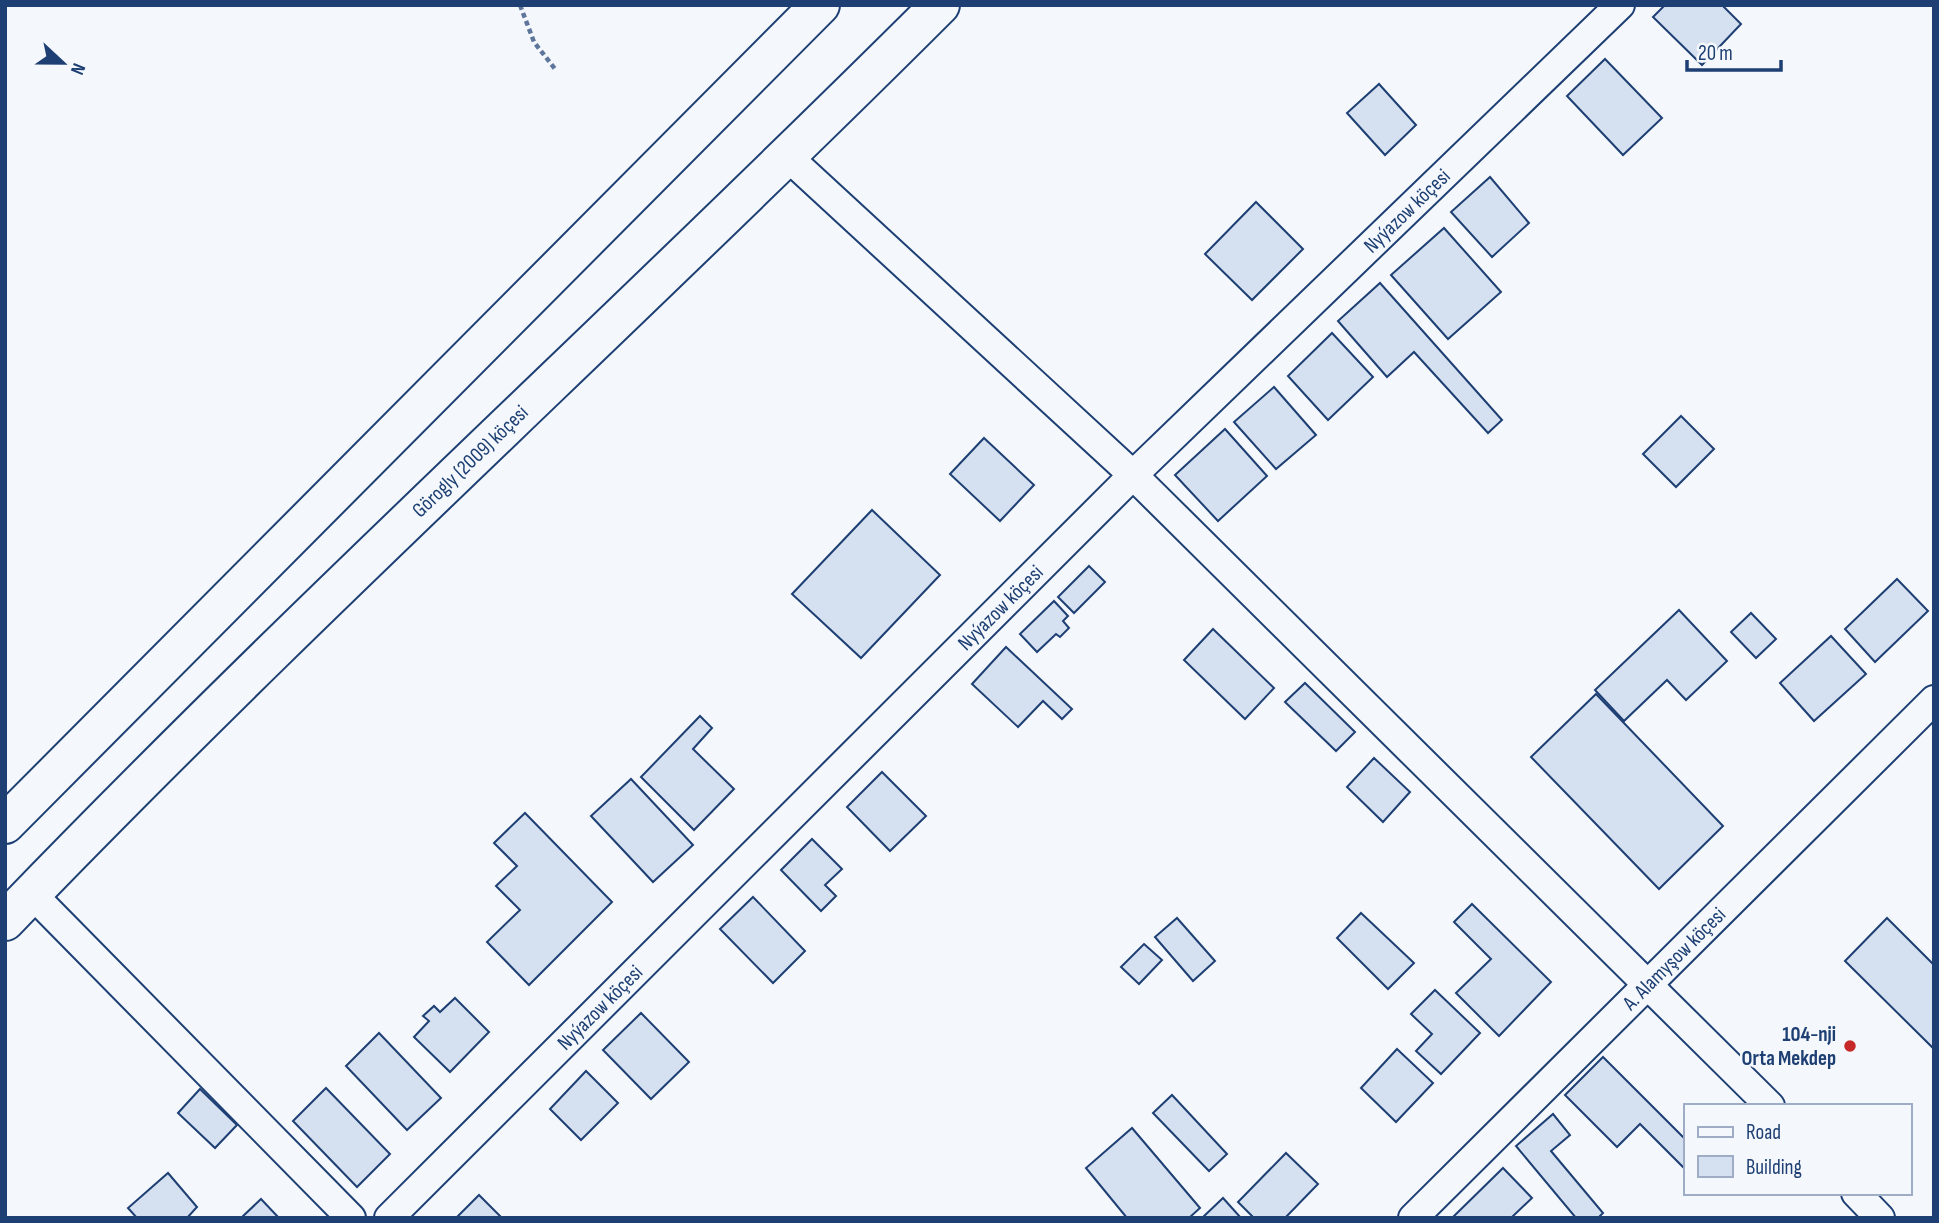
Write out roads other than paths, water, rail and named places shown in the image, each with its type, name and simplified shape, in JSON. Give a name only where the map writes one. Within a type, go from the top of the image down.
[{"type":"main road","points":[[5,824],[820,5]]},
{"type":"main road","name":"Görogly (2009) köçesi","points":[[5,921],[310,612],[788,157],[940,5]]},
{"type":"street","name":"Nyýazow köçesi","points":[[389,1218],[759,845],[1133,474],[1620,5]]},
{"type":"street","points":[[788,157],[1133,474],[1651,984],[1768,1104]]},
{"type":"street","name":"A. Alamyşow köçesi","points":[[1413,1218],[1934,700]]},
{"type":"street","points":[[31,894],[351,1218]]},
{"type":"street","points":[[1858,1195],[1880,1218]]},
{"type":"place","name":"104-nji Orta Mekdep","points":[[1850,1046]]}]
